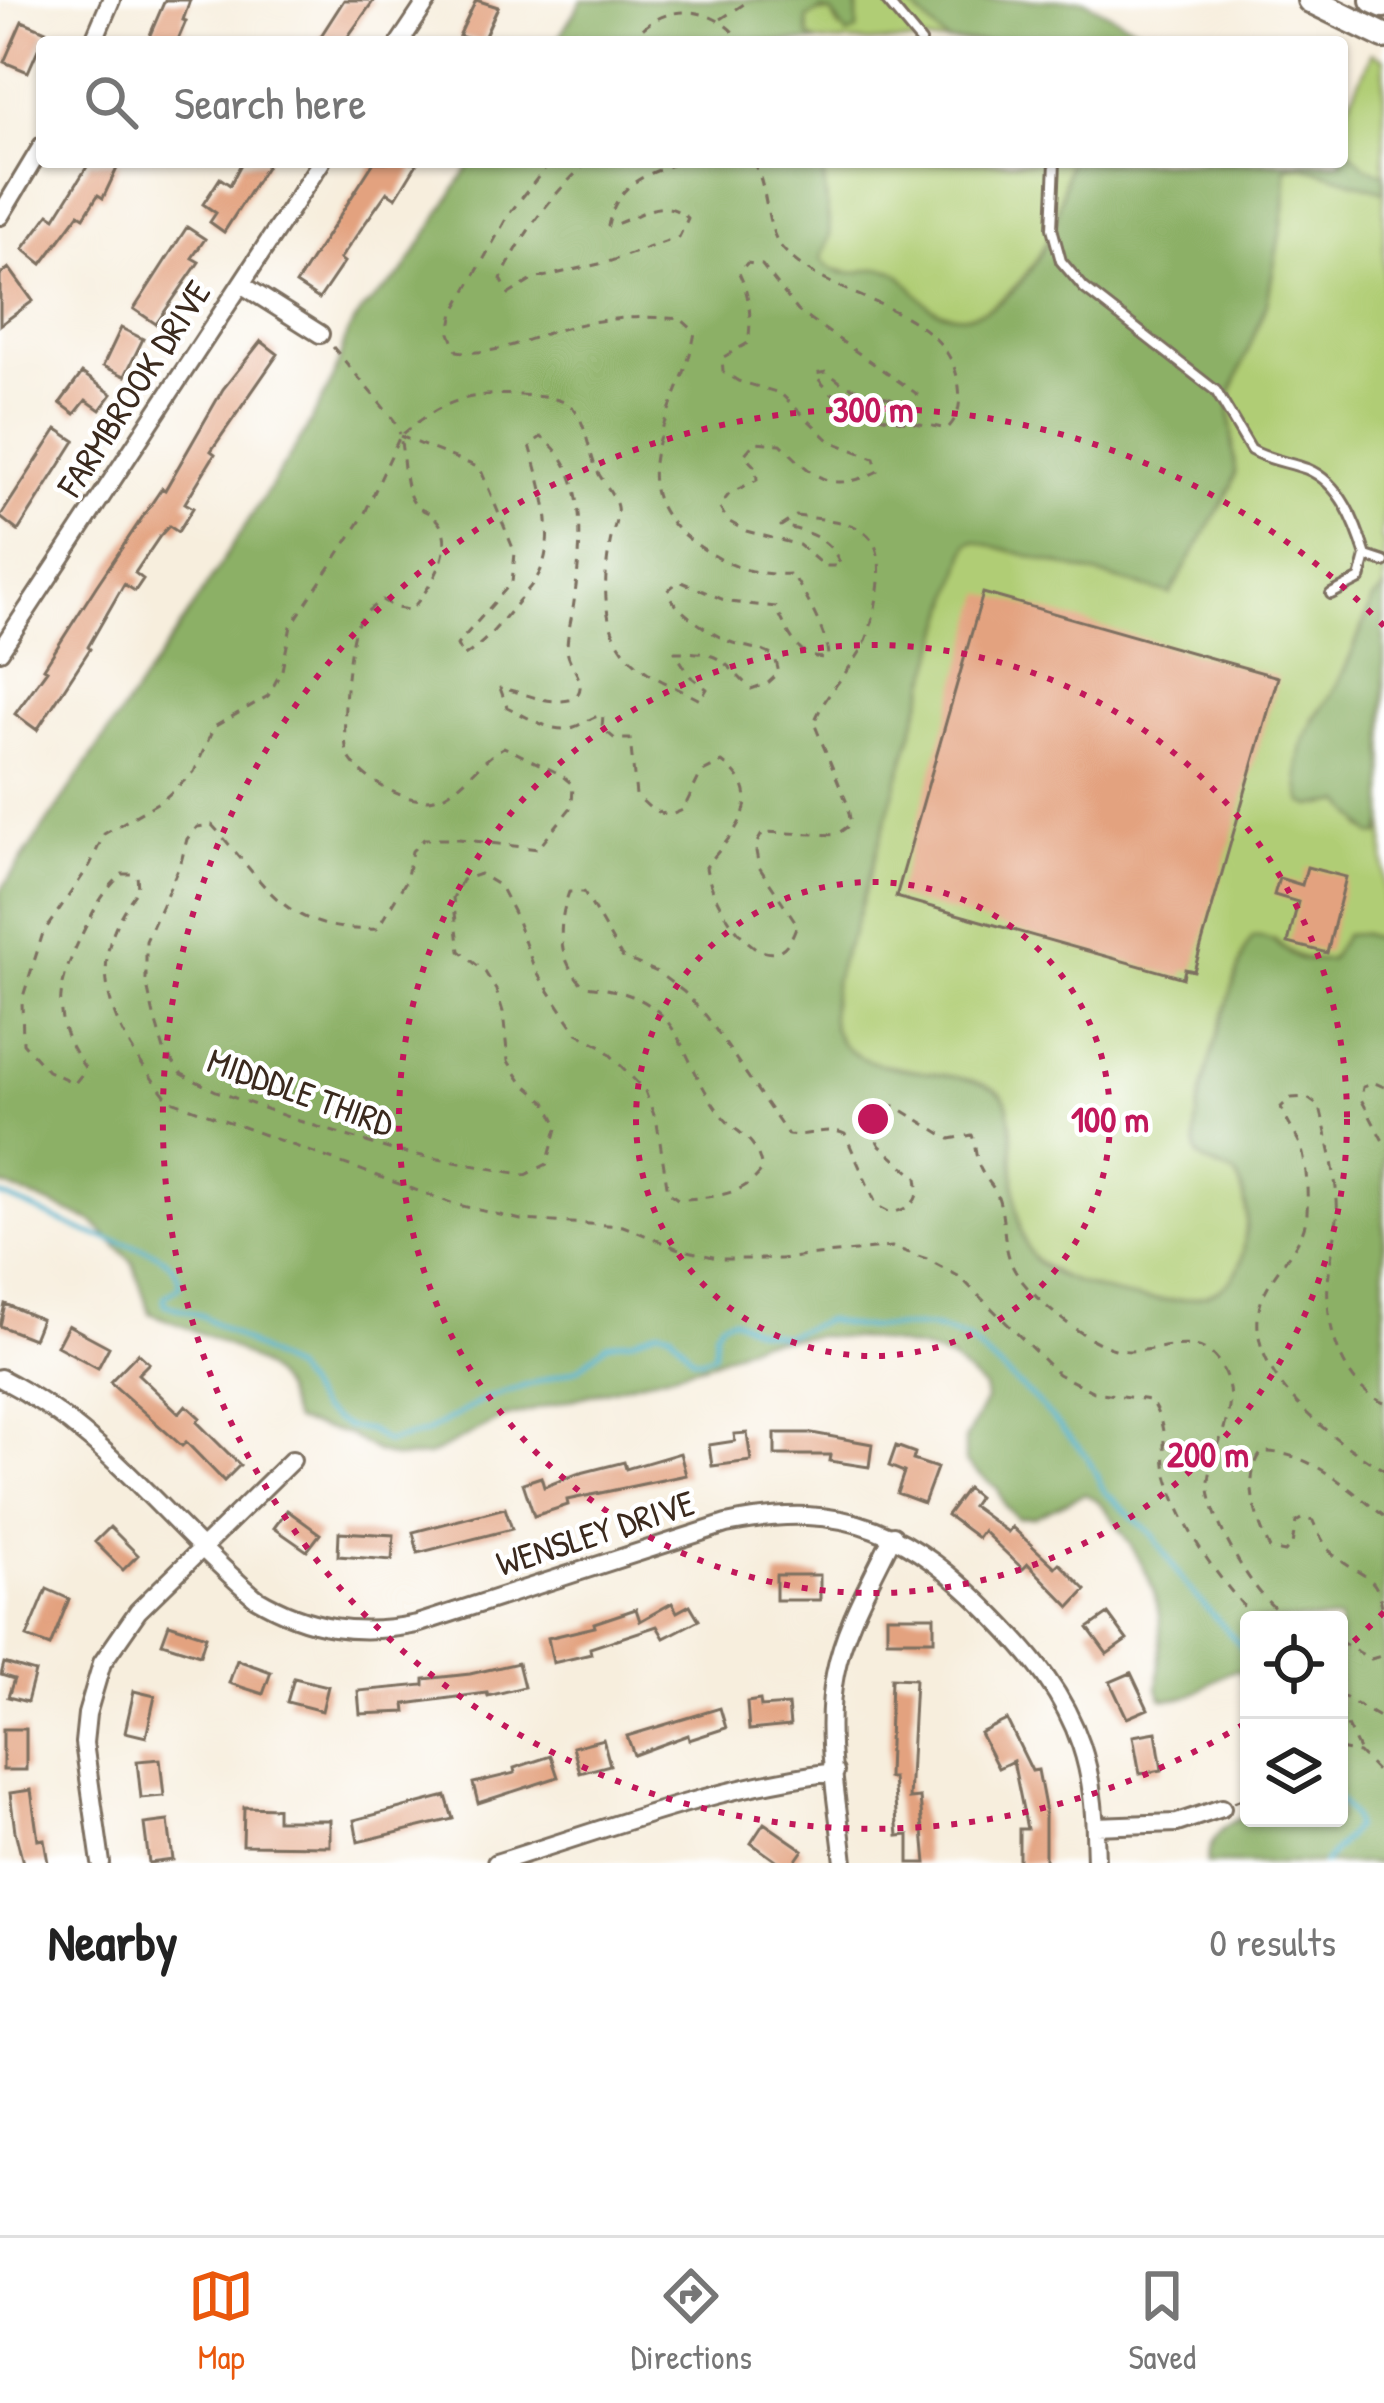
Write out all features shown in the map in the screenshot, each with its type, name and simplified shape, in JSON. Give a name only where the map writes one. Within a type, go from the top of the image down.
[{"type":"main road","points":[[1310,0],[1384,36]]},
{"type":"main road","points":[[1373,0],[1384,5]]},
{"type":"street","points":[[96,36],[111,0]]},
{"type":"street","points":[[404,36],[428,0]]},
{"type":"street","points":[[0,216],[36,156]]},
{"type":"street","name":"FARMBROOK DRIVE","points":[[1,646],[317,168]]},
{"type":"street","points":[[241,284],[320,334]]},
{"type":"street","name":"WENSLEY DRIVE","points":[[0,1378],[67,1417],[98,1442],[256,1598],[279,1612],[331,1629],[360,1631],[417,1624],[726,1524],[765,1516],[828,1516],[892,1535],[921,1550],[959,1581],[1049,1680],[1082,1748],[1096,1863]]},
{"type":"street","points":[[101,1863],[84,1743],[94,1686],[118,1636],[292,1460]]},
{"type":"street","points":[[844,1863],[831,1707],[838,1658],[892,1535]]},
{"type":"street","points":[[496,1863],[698,1797],[835,1772]]},
{"type":"street","points":[[1095,1826],[1177,1823],[1222,1808]]},
{"type":"lane","points":[[886,0],[916,36]]},
{"type":"lane","points":[[1054,168],[1052,228],[1060,261],[1084,288],[1216,391],[1251,450],[1310,470],[1340,496],[1366,556],[1360,579],[1331,594]]},
{"type":"lane","points":[[1366,556],[1384,562]]},
{"type":"path","points":[[719,20],[749,0]]},
{"type":"path","points":[[635,36],[644,23],[675,13],[704,12],[737,36]]},
{"type":"path","points":[[400,436],[435,406],[484,393],[568,401],[587,429],[596,470],[618,510],[605,588],[614,635],[633,660],[655,679],[700,700],[707,689],[690,676],[675,652],[713,653],[728,662],[751,689],[779,673],[775,657],[760,648],[728,641],[671,604],[667,591],[679,581],[729,602],[776,607],[803,654],[828,657],[828,641],[792,574],[752,573],[717,558],[669,520],[653,495],[657,438],[689,367],[695,332],[681,319],[605,320],[478,355],[457,351],[450,333],[454,312],[509,214],[545,168]]},
{"type":"path","points":[[581,168],[558,189],[511,257],[501,279],[509,294],[534,279],[608,262],[679,237],[688,218],[677,209],[655,206],[608,226],[611,208],[634,178],[663,168]]},
{"type":"path","points":[[320,334],[393,418],[400,436],[480,468],[515,554],[512,582],[457,644],[464,657],[481,646],[538,574],[546,549],[546,521],[530,445],[542,437],[562,450],[579,508],[567,652],[582,686],[574,700],[542,702],[500,688],[507,706],[551,728],[572,729],[603,715],[602,728],[616,739],[630,739],[635,795],[669,816],[683,809],[701,773],[722,762],[739,775],[745,790],[743,809],[732,841],[706,867],[708,885],[742,941],[759,950],[777,950],[792,941],[797,924],[759,867],[755,846],[763,832],[836,835],[851,824],[814,723],[821,704],[865,646],[875,609],[880,554],[875,540],[858,526],[835,519],[796,515],[781,526],[822,540],[836,551],[841,566],[824,566],[799,545],[746,531],[728,521],[719,507],[730,494],[757,480],[756,468],[744,454],[755,442],[781,444],[813,477],[830,482],[851,482],[878,471],[874,458],[830,441],[780,393],[738,381],[723,370],[722,358],[748,343],[751,313],[739,273],[747,263],[762,266],[798,310],[917,394],[908,403],[844,385],[826,372],[815,374],[825,389],[850,408],[947,429],[956,420],[961,400],[957,370],[944,346],[904,315],[817,276],[780,247],[757,168]]},
{"type":"path","name":"MIDDDLE THIRD","points":[[400,436],[363,518],[291,626],[282,670],[268,696],[214,727],[194,772],[164,799],[104,834],[90,865],[43,932],[22,1000],[23,1043],[48,1071],[75,1083],[86,1069],[68,1044],[59,1005],[64,967],[100,895],[122,874],[137,874],[138,890],[125,906],[103,974],[116,1019],[138,1062],[169,1100],[454,1204],[521,1220],[622,1226],[676,1248],[721,1259],[780,1259],[892,1247],[928,1259],[960,1277],[1058,1374],[1094,1391],[1150,1400],[1164,1421],[1167,1478],[1185,1520],[1213,1571],[1248,1611]]},
{"type":"path","name":"MIDDDLE THIRD","points":[[400,436],[409,494],[442,531],[440,571],[411,610],[382,600],[366,611],[353,630],[343,738],[349,759],[399,797],[433,801],[464,784],[488,756],[504,747],[573,785],[572,806],[538,849],[424,839],[412,851],[406,881],[377,929],[333,928],[302,919],[248,870],[212,825],[197,827],[187,839],[146,941],[146,981],[164,1050],[182,1074],[216,1091],[376,1145],[526,1175],[547,1164],[558,1125],[546,1102],[521,1081],[508,1061],[496,990],[485,972],[460,951],[453,898],[462,880],[480,874],[500,886],[535,970],[577,1033],[603,1047],[645,1091],[657,1123],[668,1192],[679,1200],[724,1195],[752,1184],[762,1170],[759,1152],[721,1116],[683,1041],[665,1018],[614,989],[584,986],[568,970],[560,926],[569,892],[584,892],[622,957],[657,972],[707,1017],[788,1135],[836,1130],[845,1134],[877,1206],[891,1214],[904,1210],[919,1191],[917,1178],[880,1146],[872,1130],[879,1106],[895,1106],[950,1139],[972,1135],[982,1173],[993,1183],[1001,1207],[1003,1240],[1015,1270],[1037,1299],[1111,1348],[1135,1352],[1189,1344],[1209,1350],[1224,1370],[1229,1393],[1228,1426],[1212,1459],[1208,1488],[1213,1513],[1257,1588],[1279,1611]]},
{"type":"path","points":[[1384,1087],[1376,1083],[1364,1087],[1361,1099],[1384,1143]]},
{"type":"path","points":[[1384,1403],[1375,1400],[1346,1369],[1336,1347],[1328,1286],[1337,1240],[1337,1198],[1327,1139],[1320,1108],[1306,1097],[1291,1097],[1281,1108],[1301,1143],[1307,1215],[1296,1248],[1262,1298],[1266,1362],[1286,1394],[1384,1470]]},
{"type":"path","points":[[1384,1516],[1355,1491],[1299,1458],[1262,1452],[1254,1462],[1250,1483],[1270,1549],[1285,1552],[1292,1544],[1296,1522],[1313,1521],[1336,1558],[1361,1569],[1376,1583],[1384,1617]]},
{"type":"path","points":[[1348,1646],[1371,1660],[1384,1655]]},
{"type":"path","points":[[1348,1699],[1384,1720]]},
{"type":"path","points":[[1344,1719],[1361,1754],[1384,1779]]},
{"type":"path","points":[[1348,1751],[1361,1754]]},
{"type":"green space","points":[[582,0],[857,0],[857,31],[847,35],[832,13],[822,10],[807,18],[808,36],[560,36]]},
{"type":"green space","points":[[857,0],[905,0],[942,36],[808,36],[807,18],[812,12],[832,13],[839,28],[858,8]]},
{"type":"green space","points":[[905,0],[1083,0],[1152,36],[942,36]]},
{"type":"green space","points":[[1372,53],[1384,59],[1384,590],[1373,600],[1329,700],[1313,718],[1300,791],[1303,802],[1312,806],[1343,802],[1364,829],[1380,834],[1384,822],[1384,941],[1363,934],[1339,948],[1330,960],[1321,960],[1293,954],[1274,939],[1230,1000],[1213,1049],[1196,1134],[1207,1163],[1236,1175],[1242,1190],[1246,1221],[1239,1266],[1230,1281],[1211,1293],[1186,1299],[1124,1296],[1064,1277],[1026,1248],[1016,1221],[1011,1129],[1001,1093],[969,1081],[869,1062],[848,1051],[835,1038],[830,1021],[834,977],[852,935],[968,543],[1235,473],[1229,398],[1267,303],[1285,207],[1286,168],[1348,168],[1348,106]]},
{"type":"green space","points":[[1348,150],[1365,166],[1384,174],[1384,192],[1310,168],[1348,168]]},
{"type":"green space","points":[[468,168],[823,168],[830,235],[821,259],[841,272],[879,269],[898,274],[932,308],[957,315],[974,314],[1004,299],[1046,243],[1068,168],[1286,168],[1285,207],[1267,303],[1229,398],[1232,486],[1170,594],[974,541],[968,544],[852,935],[838,968],[832,1004],[835,1031],[848,1049],[869,1061],[953,1076],[1000,1093],[1011,1120],[1018,1219],[1024,1241],[1040,1265],[1068,1279],[1129,1296],[1195,1298],[1230,1281],[1243,1254],[1247,1213],[1236,1175],[1199,1156],[1195,1135],[1204,1083],[1245,949],[1253,937],[1261,937],[1298,958],[1330,960],[1345,935],[1363,934],[1384,941],[1384,1863],[1207,1863],[1220,1832],[1240,1819],[1240,1827],[1348,1827],[1348,1611],[1240,1611],[1240,1670],[1187,1696],[1162,1699],[1158,1608],[1137,1556],[1102,1506],[1085,1494],[1034,1517],[1017,1518],[1005,1506],[998,1489],[965,1462],[965,1440],[986,1400],[984,1388],[951,1359],[866,1339],[821,1336],[758,1341],[706,1364],[503,1418],[428,1456],[396,1458],[349,1435],[294,1421],[279,1384],[263,1368],[216,1340],[150,1313],[133,1263],[92,1221],[0,1184],[0,892],[304,434],[334,377],[347,334],[363,309],[402,274]]},
{"type":"green space","points":[[823,168],[1068,168],[1054,224],[1034,263],[1004,297],[967,316],[948,315],[929,306],[910,286],[829,268],[821,259],[830,235]]},
{"type":"green space","points":[[1384,590],[1384,822],[1380,834],[1372,835],[1343,802],[1312,806],[1303,802],[1299,762],[1308,731],[1344,671],[1373,600]]},
{"type":"building","points":[[165,0],[190,0],[180,36],[150,36]]},
{"type":"building","points":[[344,0],[374,0],[348,36],[321,36]]},
{"type":"building","points":[[476,0],[498,7],[485,36],[459,36]]},
{"type":"building","points":[[22,21],[46,31],[36,36],[36,54],[28,72],[4,62]]},
{"type":"building","points":[[86,168],[117,168],[103,198],[98,195],[84,217],[79,214],[42,264],[23,249],[49,214],[55,218]]},
{"type":"building","points":[[239,168],[265,168],[224,232],[210,222],[216,213],[203,204],[220,178],[230,185]]},
{"type":"building","points":[[370,168],[414,168],[396,198],[387,192],[340,259],[344,262],[319,299],[296,284]]},
{"type":"building","points":[[187,227],[205,239],[192,258],[199,262],[156,324],[134,309]]},
{"type":"building","points":[[9,268],[33,301],[0,325],[0,275]]},
{"type":"building","points":[[121,328],[143,339],[125,376],[103,366]]},
{"type":"building","points":[[261,341],[278,354],[211,451],[215,454],[185,503],[193,508],[178,532],[169,526],[160,536],[135,573],[143,579],[135,591],[124,584],[90,649],[37,730],[15,714],[97,585],[162,488],[165,490],[223,389]]},
{"type":"building","points":[[82,373],[112,394],[100,410],[86,400],[75,414],[60,403]]},
{"type":"building","points":[[57,429],[75,441],[18,531],[0,517]]},
{"type":"building","points":[[983,593],[1278,677],[1194,971],[1185,969],[1183,978],[896,897]]},
{"type":"building","points":[[1307,867],[1346,877],[1327,953],[1288,943],[1298,902],[1274,895],[1279,878],[1302,885]]},
{"type":"building","points":[[5,1304],[41,1319],[33,1339],[0,1326]]},
{"type":"building","points":[[68,1325],[109,1347],[98,1368],[57,1346]]},
{"type":"building","points":[[138,1353],[149,1363],[138,1374],[179,1413],[186,1405],[240,1465],[224,1481],[186,1442],[182,1446],[110,1382]]},
{"type":"building","points":[[747,1433],[751,1461],[712,1466],[709,1445],[735,1441],[734,1434]]},
{"type":"building","points":[[775,1433],[812,1433],[872,1444],[869,1467],[830,1461],[831,1455],[775,1455]]},
{"type":"building","points":[[896,1446],[915,1453],[913,1460],[937,1468],[924,1503],[897,1493],[904,1472],[889,1466]]},
{"type":"building","points":[[680,1453],[686,1475],[567,1500],[568,1505],[534,1516],[523,1483],[541,1477],[544,1487],[624,1462],[626,1469]]},
{"type":"building","points":[[967,1488],[978,1497],[972,1506],[1008,1532],[1012,1527],[1086,1590],[1070,1607],[1028,1564],[1023,1569],[983,1531],[978,1538],[947,1515]]},
{"type":"building","points":[[505,1508],[512,1529],[418,1553],[413,1532]]},
{"type":"building","points":[[287,1510],[320,1534],[307,1551],[274,1528]]},
{"type":"building","points":[[110,1527],[138,1555],[123,1570],[95,1542]]},
{"type":"building","points":[[339,1532],[394,1535],[392,1560],[338,1556]]},
{"type":"building","points":[[776,1575],[820,1575],[820,1600],[776,1600]]},
{"type":"building","points":[[47,1589],[69,1599],[50,1646],[27,1637]]},
{"type":"building","points":[[672,1603],[677,1612],[690,1605],[699,1620],[664,1638],[657,1626],[590,1648],[591,1654],[553,1663],[548,1638],[595,1627],[594,1623],[636,1609],[640,1621]]},
{"type":"building","points":[[1108,1614],[1127,1640],[1107,1654],[1088,1628]]},
{"type":"building","points":[[887,1616],[934,1616],[934,1640],[887,1640]]},
{"type":"building","points":[[169,1624],[206,1636],[200,1655],[162,1643]]},
{"type":"building","points":[[237,1660],[271,1672],[263,1694],[229,1683]]},
{"type":"building","points":[[4,1663],[35,1672],[27,1702],[8,1697],[14,1679],[1,1675]]},
{"type":"building","points":[[518,1663],[524,1687],[488,1696],[405,1704],[406,1712],[360,1714],[358,1691],[424,1685],[424,1679]]},
{"type":"building","points":[[1131,1673],[1148,1709],[1127,1718],[1110,1682]]},
{"type":"building","points":[[294,1678],[328,1686],[322,1711],[287,1702]]},
{"type":"building","points":[[891,1678],[915,1679],[909,1799],[920,1798],[926,1863],[909,1863],[909,1835],[898,1836],[893,1778],[888,1778]]},
{"type":"building","points":[[134,1691],[155,1696],[146,1737],[125,1732]]},
{"type":"building","points":[[760,1700],[761,1707],[788,1705],[790,1726],[749,1730],[747,1702]]},
{"type":"building","points":[[720,1708],[726,1728],[689,1740],[688,1735],[634,1755],[627,1736]]},
{"type":"building","points":[[1007,1720],[1032,1771],[1038,1770],[1045,1807],[1045,1863],[1019,1863],[1019,1829],[1027,1829],[1013,1761],[998,1768],[980,1733]]},
{"type":"building","points":[[3,1729],[26,1729],[26,1770],[3,1770]]},
{"type":"building","points":[[1156,1732],[1162,1770],[1140,1774],[1133,1736]]},
{"type":"building","points":[[603,1739],[610,1765],[580,1773],[573,1747]]},
{"type":"building","points":[[551,1756],[558,1777],[478,1803],[473,1783],[515,1773],[514,1768]]},
{"type":"building","points":[[160,1759],[164,1796],[141,1798],[137,1761]]},
{"type":"building","points":[[31,1790],[38,1840],[44,1839],[48,1863],[23,1863],[15,1831],[10,1793]]},
{"type":"building","points":[[446,1796],[453,1819],[358,1842],[354,1820]]},
{"type":"building","points":[[244,1807],[277,1808],[277,1820],[330,1820],[330,1846],[243,1845]]},
{"type":"building","points":[[168,1821],[173,1860],[149,1863],[144,1824]]},
{"type":"building","points":[[764,1823],[803,1850],[794,1863],[779,1863],[751,1843]]},
{"type":"waterway","points":[[0,1195],[88,1233],[158,1255],[170,1263],[179,1287],[164,1297],[164,1304],[203,1316],[292,1370],[320,1410],[386,1442],[425,1433],[487,1398],[578,1369],[607,1344],[659,1329],[671,1332],[693,1358],[702,1359],[714,1354],[715,1332],[721,1322],[732,1318],[783,1336],[827,1320],[856,1327],[930,1327],[967,1339],[1035,1400],[1087,1456],[1104,1491],[1154,1537],[1185,1584],[1240,1645]]},
{"type":"waterway","points":[[1324,1863],[1355,1827],[1348,1811]]}]
